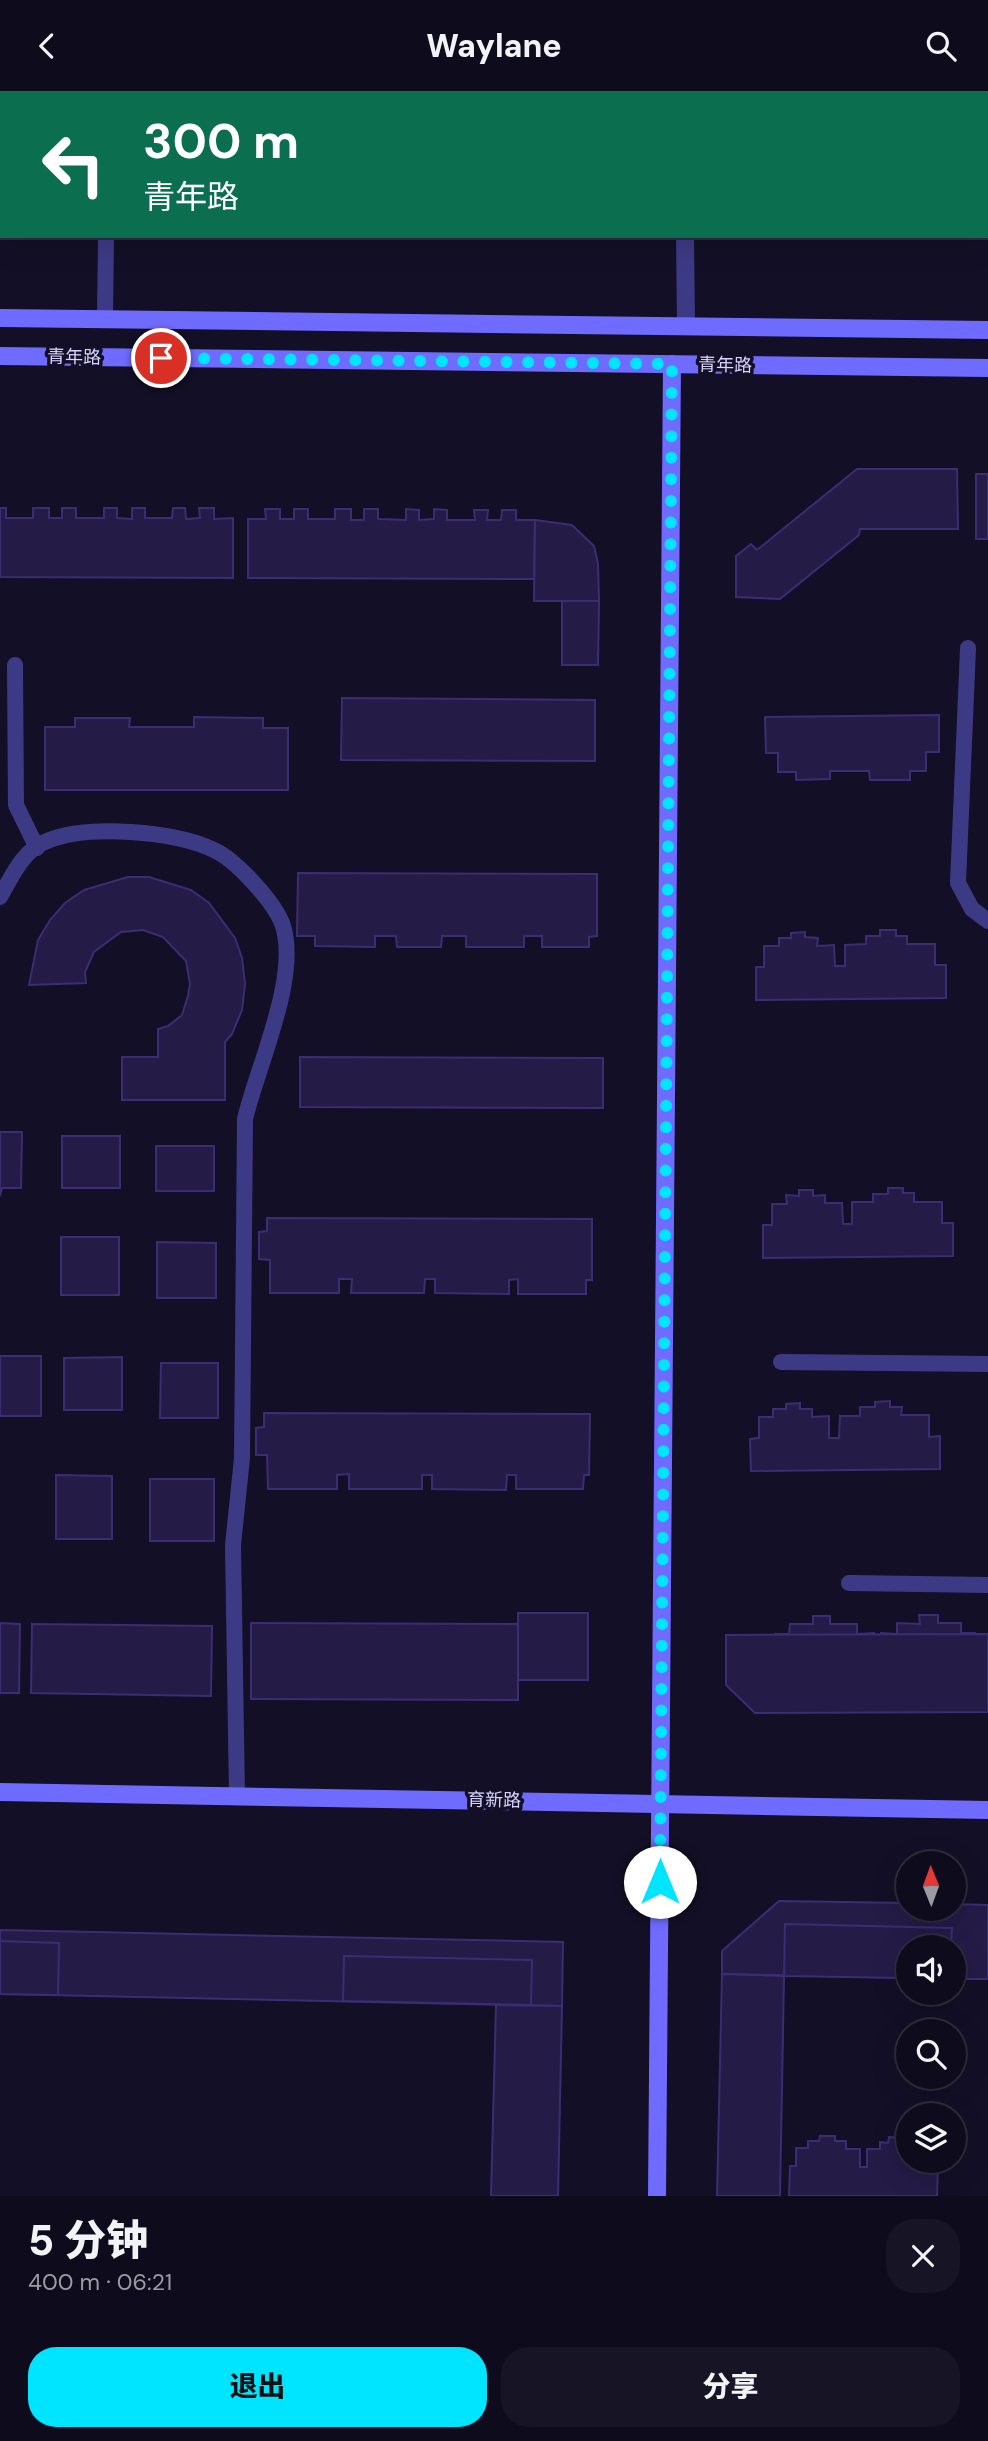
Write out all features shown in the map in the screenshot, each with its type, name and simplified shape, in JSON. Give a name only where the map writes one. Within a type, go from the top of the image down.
[{"type":"street","points":[[685,238],[686,326]]},
{"type":"street","points":[[0,318],[988,330]]},
{"type":"street","name":"青年路","points":[[0,356],[988,368]]},
{"type":"street","points":[[657,2196],[672,364]]},
{"type":"street","name":"育新路","points":[[0,1792],[988,1809]]},
{"type":"lane","points":[[105,319],[106,238]]},
{"type":"lane","points":[[968,648],[958,883],[972,909],[988,921]]},
{"type":"lane","points":[[15,665],[16,805],[37,848]]},
{"type":"lane","points":[[0,897],[22,858],[46,841],[89,833],[133,832],[171,836],[216,850],[266,896],[282,924],[287,959],[272,1035],[254,1081],[245,1119],[242,1458],[233,1545],[237,1796]]},
{"type":"lane","points":[[781,1361],[988,1364]]},
{"type":"lane","points":[[849,1583],[988,1585]]},
{"type":"building","points":[[857,469],[957,469],[958,529],[860,529],[859,535],[780,599],[736,597],[736,556],[751,544],[757,550]]},
{"type":"building","points":[[976,474],[988,474],[988,539],[976,539]]},
{"type":"building","points":[[0,508],[6,508],[6,518],[33,518],[33,508],[49,508],[49,518],[62,518],[62,508],[76,508],[76,518],[104,518],[104,508],[117,508],[117,518],[132,519],[132,508],[145,508],[145,518],[172,518],[173,508],[185,508],[186,519],[200,518],[199,508],[214,508],[214,519],[233,518],[233,578],[0,577]]},
{"type":"building","points":[[265,509],[280,509],[280,519],[294,519],[294,509],[308,509],[308,519],[335,519],[335,509],[351,509],[351,520],[364,520],[364,509],[378,509],[378,519],[406,520],[406,509],[419,510],[419,520],[434,519],[434,509],[447,510],[447,520],[475,520],[474,510],[488,510],[487,520],[501,520],[502,510],[516,510],[516,520],[535,520],[534,579],[248,578],[248,519],[266,519]]},
{"type":"building","points":[[535,520],[572,525],[594,546],[598,564],[599,601],[534,601]]},
{"type":"building","points":[[562,601],[599,601],[598,665],[562,665]]},
{"type":"building","points":[[342,698],[595,700],[595,761],[341,760]]},
{"type":"building","points":[[939,715],[939,752],[926,752],[926,771],[910,771],[910,780],[870,780],[869,771],[830,771],[830,779],[796,780],[796,772],[778,772],[778,753],[766,753],[765,717]]},
{"type":"building","points":[[194,717],[263,718],[263,728],[288,728],[288,790],[45,790],[45,727],[75,727],[75,718],[130,718],[129,727],[194,727]]},
{"type":"building","points":[[298,873],[597,874],[597,936],[589,937],[589,947],[542,947],[542,936],[524,936],[524,947],[466,947],[466,936],[442,936],[441,947],[397,947],[396,936],[375,936],[375,947],[315,946],[315,936],[297,936]]},
{"type":"building","points":[[128,877],[149,877],[191,890],[209,903],[235,938],[242,958],[245,984],[242,1010],[232,1034],[225,1042],[225,1100],[122,1100],[122,1057],[158,1057],[158,1029],[168,1026],[182,1015],[188,996],[190,984],[186,961],[163,937],[143,930],[121,932],[94,952],[85,972],[86,983],[29,985],[38,940],[65,903],[84,890]]},
{"type":"building","points":[[880,930],[896,930],[896,936],[907,936],[907,944],[935,944],[935,965],[946,965],[946,998],[756,1000],[756,967],[764,967],[764,946],[779,946],[779,938],[791,938],[791,933],[805,932],[805,937],[818,938],[817,946],[834,945],[835,966],[845,966],[845,945],[866,944],[866,936],[880,936]]},
{"type":"building","points":[[300,1057],[603,1058],[603,1108],[300,1107]]},
{"type":"building","points":[[0,1132],[22,1132],[21,1188],[2,1188],[0,1196]]},
{"type":"building","points":[[62,1136],[120,1136],[120,1188],[62,1188]]},
{"type":"building","points":[[156,1146],[214,1146],[214,1191],[156,1191]]},
{"type":"building","points":[[888,1188],[903,1188],[903,1193],[914,1193],[914,1202],[942,1202],[942,1223],[953,1223],[953,1256],[763,1258],[763,1225],[772,1225],[772,1204],[787,1204],[786,1195],[799,1196],[799,1190],[813,1190],[813,1196],[825,1195],[825,1203],[842,1203],[843,1224],[852,1224],[852,1202],[873,1202],[873,1194],[888,1194]]},
{"type":"building","points":[[267,1218],[592,1219],[592,1280],[586,1280],[586,1294],[518,1294],[518,1279],[509,1280],[509,1294],[435,1293],[435,1279],[425,1279],[424,1293],[351,1293],[352,1279],[339,1279],[339,1293],[270,1293],[270,1260],[259,1259],[259,1232],[267,1231]]},
{"type":"building","points":[[61,1237],[119,1237],[119,1295],[61,1295]]},
{"type":"building","points":[[157,1242],[216,1243],[216,1298],[157,1298]]},
{"type":"building","points":[[0,1356],[41,1356],[41,1416],[0,1416]]},
{"type":"building","points":[[122,1357],[122,1410],[64,1410],[64,1358]]},
{"type":"building","points":[[161,1363],[218,1363],[218,1418],[160,1418]]},
{"type":"building","points":[[890,1401],[890,1407],[902,1407],[901,1415],[929,1415],[929,1437],[940,1436],[940,1469],[751,1471],[750,1439],[759,1438],[759,1417],[773,1417],[773,1409],[786,1409],[786,1404],[800,1403],[800,1409],[812,1409],[812,1417],[829,1416],[829,1438],[839,1438],[840,1416],[860,1416],[860,1407],[875,1407],[875,1402]]},
{"type":"building","points":[[264,1413],[590,1414],[589,1475],[584,1475],[583,1489],[516,1489],[516,1475],[507,1475],[506,1490],[432,1489],[432,1475],[422,1475],[422,1489],[349,1489],[349,1474],[337,1475],[337,1489],[268,1489],[267,1455],[256,1455],[256,1428],[264,1427]]},
{"type":"building","points":[[56,1475],[112,1476],[112,1539],[56,1539]]},
{"type":"building","points":[[150,1479],[214,1479],[214,1541],[150,1541]]},
{"type":"building","points":[[518,1613],[588,1613],[588,1680],[518,1680]]},
{"type":"building","points":[[919,1615],[938,1615],[938,1623],[961,1623],[961,1633],[975,1633],[975,1654],[981,1654],[981,1685],[768,1685],[768,1654],[775,1654],[775,1634],[789,1634],[790,1624],[813,1624],[813,1616],[830,1616],[830,1624],[857,1624],[857,1634],[874,1633],[874,1654],[881,1654],[881,1633],[897,1634],[897,1623],[920,1624]]},
{"type":"building","points":[[0,1623],[20,1624],[19,1693],[0,1693]]},
{"type":"building","points":[[251,1623],[518,1624],[518,1700],[251,1699]]},
{"type":"building","points":[[32,1624],[212,1626],[211,1696],[31,1693]]},
{"type":"building","points":[[988,1634],[988,1712],[755,1713],[726,1685],[726,1635]]},
{"type":"building","points":[[779,1901],[896,1903],[896,1921],[966,1921],[966,1904],[988,1905],[988,1979],[966,1979],[966,1935],[896,1935],[896,1978],[722,1974],[722,1951]]},
{"type":"building","points":[[785,1924],[952,1928],[952,1935],[896,1935],[896,1978],[784,1976]]},
{"type":"building","points":[[0,1930],[563,1942],[562,2006],[0,1994]]},
{"type":"building","points":[[0,1941],[59,1943],[58,1995],[0,1994]]},
{"type":"building","points":[[344,1956],[532,1960],[531,2005],[343,2001]]},
{"type":"building","points":[[722,1974],[784,1976],[780,2196],[717,2196]]},
{"type":"building","points":[[496,2005],[562,2006],[558,2196],[491,2196]]},
{"type":"building","points":[[820,2136],[835,2136],[835,2141],[846,2141],[846,2149],[860,2149],[860,2167],[867,2167],[867,2149],[880,2149],[880,2142],[888,2143],[889,2137],[896,2137],[896,2173],[938,2173],[937,2196],[789,2196],[790,2166],[796,2166],[796,2148],[808,2148],[808,2141],[819,2141]]},
{"type":"route","points":[[161,358],[672,364],[660,1882]]}]
